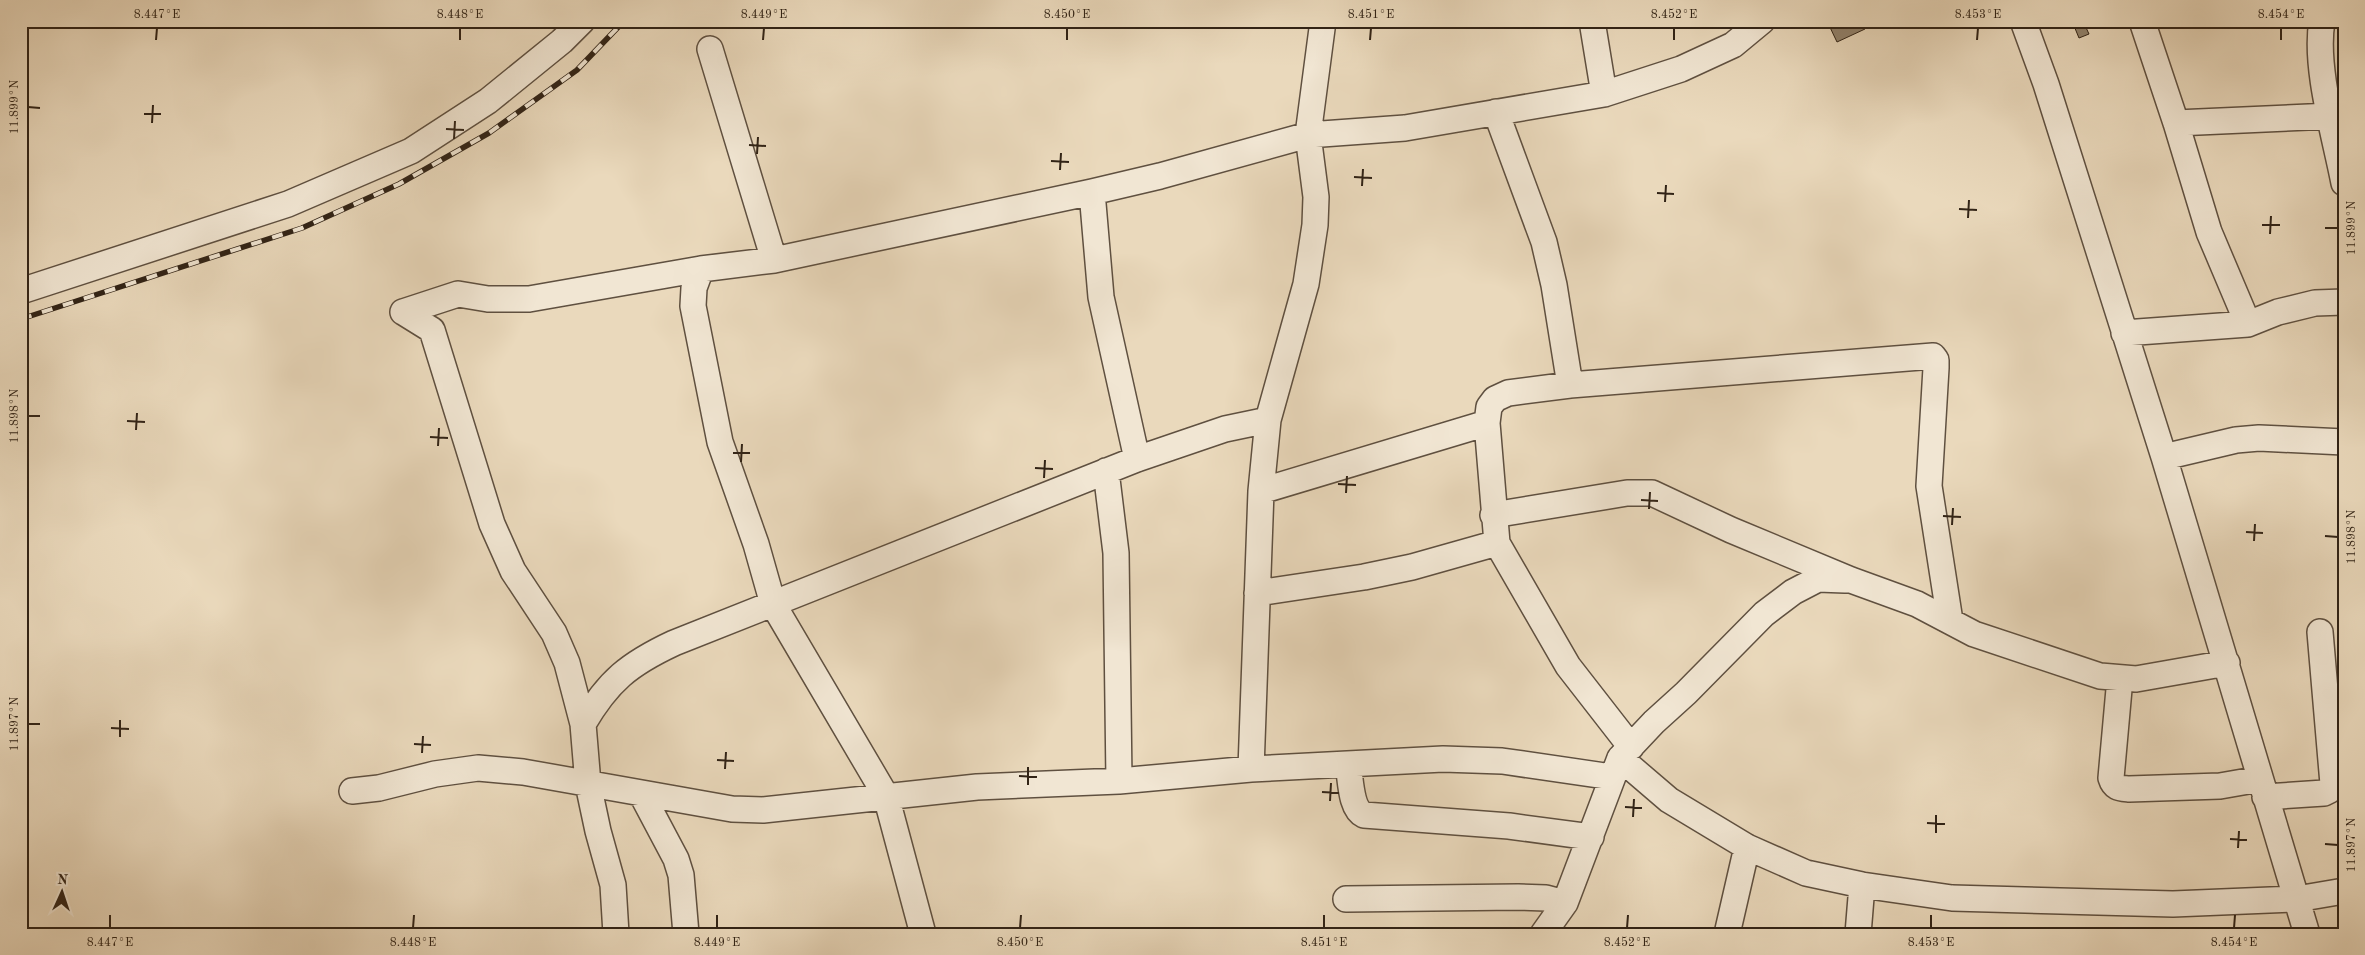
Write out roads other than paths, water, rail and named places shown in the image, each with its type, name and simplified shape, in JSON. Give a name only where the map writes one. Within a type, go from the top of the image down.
[{"type":"street","points":[[22,288],[288,204],[411,151],[488,101],[562,42],[582,21]]},
{"type":"street","points":[[1251,769],[1261,491],[1268,420],[1306,284],[1316,226],[1315,182],[1308,135],[1323,21]]},
{"type":"street","points":[[1592,21],[1604,94]]},
{"type":"street","points":[[616,934],[613,885],[598,831],[588,784],[582,724],[567,663],[559,644],[513,571],[492,524],[432,330],[402,312],[458,294],[488,299],[529,299],[701,269],[774,260],[1092,192],[1160,176],[1308,135],[1405,128],[1604,94],[1682,69],[1733,46],[1762,21]]},
{"type":"street","points":[[2023,21],[2046,84],[2164,457],[2307,934]]},
{"type":"street","points":[[2142,21],[2176,123],[2209,232],[2248,324]]},
{"type":"street","points":[[2322,21],[2319,36],[2322,73],[2344,183]]},
{"type":"street","points":[[710,49],[774,260]]},
{"type":"street","points":[[1496,112],[1544,242],[1554,286],[1570,386]]},
{"type":"street","points":[[2176,123],[2331,116]]},
{"type":"street","points":[[1092,192],[1101,297],[1137,459]]},
{"type":"street","points":[[701,269],[694,288],[693,306],[720,442],[756,544],[773,604],[886,796],[923,934]]},
{"type":"street","points":[[2124,332],[2248,324],[2278,312],[2315,303],[2344,302]]},
{"type":"street","points":[[1950,621],[1929,486],[1936,368],[1936,360],[1933,356],[1570,386],[1508,393],[1495,398],[1489,406],[1487,423],[1493,515],[1497,542],[1621,761],[1669,800],[1747,848],[1806,873],[1862,885],[1952,898],[2173,904],[2297,899],[2344,891]]},
{"type":"street","points":[[582,724],[597,699],[616,678],[643,657],[1137,459],[1225,429],[1268,420]]},
{"type":"street","points":[[1261,491],[1487,423]]},
{"type":"street","points":[[2164,457],[2236,440],[2259,438],[2344,442]]},
{"type":"street","points":[[1106,471],[1116,553],[1119,781]]},
{"type":"street","points":[[1493,515],[1627,493],[1652,493],[1731,530],[1851,580],[1917,604],[1974,634],[2100,676],[2136,679],[2227,663]]},
{"type":"street","points":[[1257,592],[1364,577],[1412,567],[1497,542]]},
{"type":"street","points":[[1543,934],[1565,903],[1621,761],[1764,614],[1793,592],[1818,579],[1851,580]]},
{"type":"street","points":[[2120,678],[2111,778],[2114,785],[2118,788],[2220,786],[2324,793],[2330,790],[2333,784],[2320,632]]},
{"type":"street","points":[[352,791],[379,788],[435,774],[478,768],[523,772],[732,809],[763,810],[977,787],[1119,781],[1251,769],[1442,759],[1621,761]]},
{"type":"street","points":[[1348,765],[1355,806],[1359,813],[1364,815],[1509,826],[1591,838]]},
{"type":"street","points":[[641,793],[676,858],[681,875],[686,934]]},
{"type":"street","points":[[1727,934],[1747,848]]},
{"type":"street","points":[[1858,934],[1862,885]]},
{"type":"street","points":[[1346,899],[1518,897],[1546,898],[1565,903]]},
{"type":"railway","points":[[21,319],[302,228],[399,184],[489,133],[577,70],[624,21]]}]
